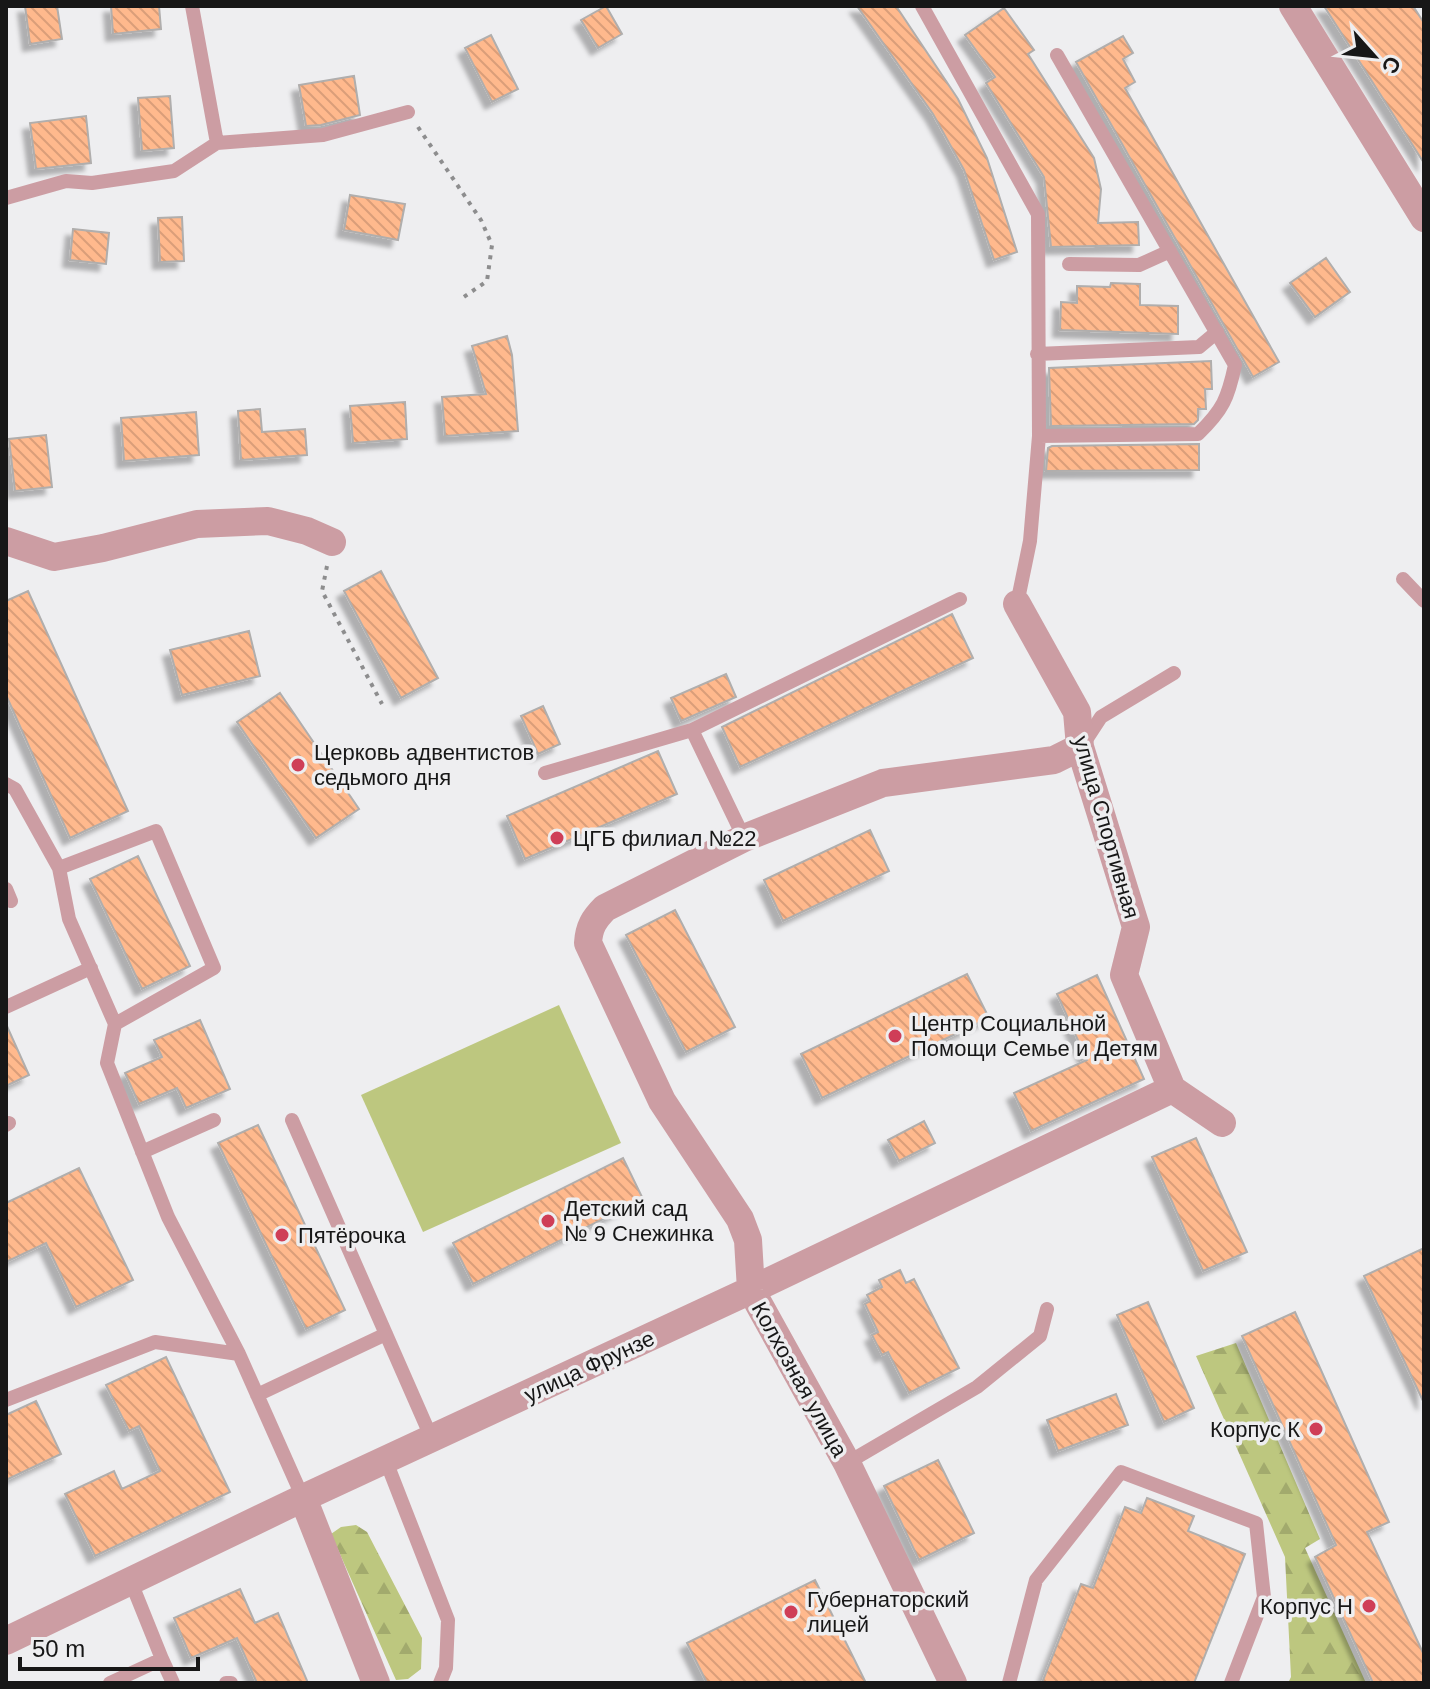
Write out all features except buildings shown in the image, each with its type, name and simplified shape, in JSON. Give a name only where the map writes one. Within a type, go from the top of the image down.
[{"type":"street","points":[[1293,6],[1424,218]]},
{"type":"street","points":[[6,541],[54,557],[197,524],[268,521],[307,531],[332,542]]},
{"type":"street","name":"улица Спортивная","points":[[1017,604],[1077,712],[1080,747],[1136,927],[1124,975],[1172,1089]]},
{"type":"street","points":[[744,838],[883,783],[1054,760],[1080,747]]},
{"type":"street","name":"Колхозная улица","points":[[744,838],[605,908],[589,929],[588,943],[662,1101],[740,1219],[748,1240],[751,1290],[847,1463],[953,1683]]},
{"type":"street","points":[[1172,1089],[1222,1123]]},
{"type":"street","name":"улица Фрунзе","points":[[6,1641],[1172,1089]]},
{"type":"street","points":[[303,1498],[376,1683]]},
{"type":"lane","points":[[192,6],[217,143]]},
{"type":"lane","points":[[922,6],[1038,214],[1039,436],[1030,541],[1017,604]]},
{"type":"lane","points":[[1039,436],[1198,434],[1219,414],[1230,389],[1235,365],[1057,55]]},
{"type":"lane","points":[[6,198],[66,181],[92,183],[174,171],[217,143],[323,135],[408,112]]},
{"type":"lane","points":[[1069,264],[1139,265],[1170,251]]},
{"type":"lane","points":[[1037,354],[1199,347],[1217,332]]},
{"type":"lane","points":[[1403,579],[1424,601]]},
{"type":"lane","points":[[545,773],[692,730],[960,599]]},
{"type":"lane","points":[[1080,747],[1101,717],[1174,673]]},
{"type":"lane","points":[[692,730],[744,838]]},
{"type":"lane","points":[[6,784],[15,789],[59,868],[69,919],[115,1024],[107,1063],[168,1217],[239,1354],[303,1498]]},
{"type":"lane","points":[[59,868],[156,831],[214,968],[115,1024]]},
{"type":"lane","points":[[6,1007],[91,968]]},
{"type":"lane","points":[[142,1152],[214,1120]]},
{"type":"lane","points":[[292,1120],[432,1439]]},
{"type":"lane","points":[[847,1463],[977,1387],[1040,1336],[1047,1309]]},
{"type":"lane","points":[[257,1395],[386,1334]]},
{"type":"lane","points":[[6,1400],[155,1342],[239,1354]]},
{"type":"lane","points":[[386,1461],[448,1620],[446,1668],[440,1683]]},
{"type":"lane","points":[[1009,1683],[1036,1580],[1121,1472],[1256,1523],[1264,1597],[1231,1683]]},
{"type":"lane","points":[[131,1582],[173,1683]]},
{"type":"lane","points":[[110,1683],[162,1659]]},
{"type":"path","points":[[408,112],[481,220],[492,245],[487,281],[461,299]]},
{"type":"path","points":[[332,542],[322,591],[382,704]]},
{"type":"green space","points":[[559,1005],[621,1143],[423,1232],[361,1095]]},
{"type":"green space","points":[[1236,1343],[1320,1539],[1305,1548],[1366,1683],[1288,1683],[1291,1677],[1285,1557],[1196,1356]]},
{"type":"green space","points":[[356,1525],[367,1532],[422,1638],[421,1669],[408,1679],[396,1680],[331,1534],[341,1527]]},
{"type":"place","name":"Церковь адвентистов седьмого дня","points":[[298,765]]},
{"type":"place","name":"ЦГБ филиал №22","points":[[557,838]]},
{"type":"place","name":"Центр Социальной Помощи Семье и Детям","points":[[895,1036]]},
{"type":"place","name":"Детский сад № 9 Снежинка","points":[[548,1221]]},
{"type":"place","name":"Пятёрочка","points":[[282,1235]]},
{"type":"place","name":"Корпус К","points":[[1316,1429]]},
{"type":"place","name":"Корпус Н","points":[[1369,1606]]},
{"type":"place","name":"Губернаторский лицей","points":[[791,1612]]}]
